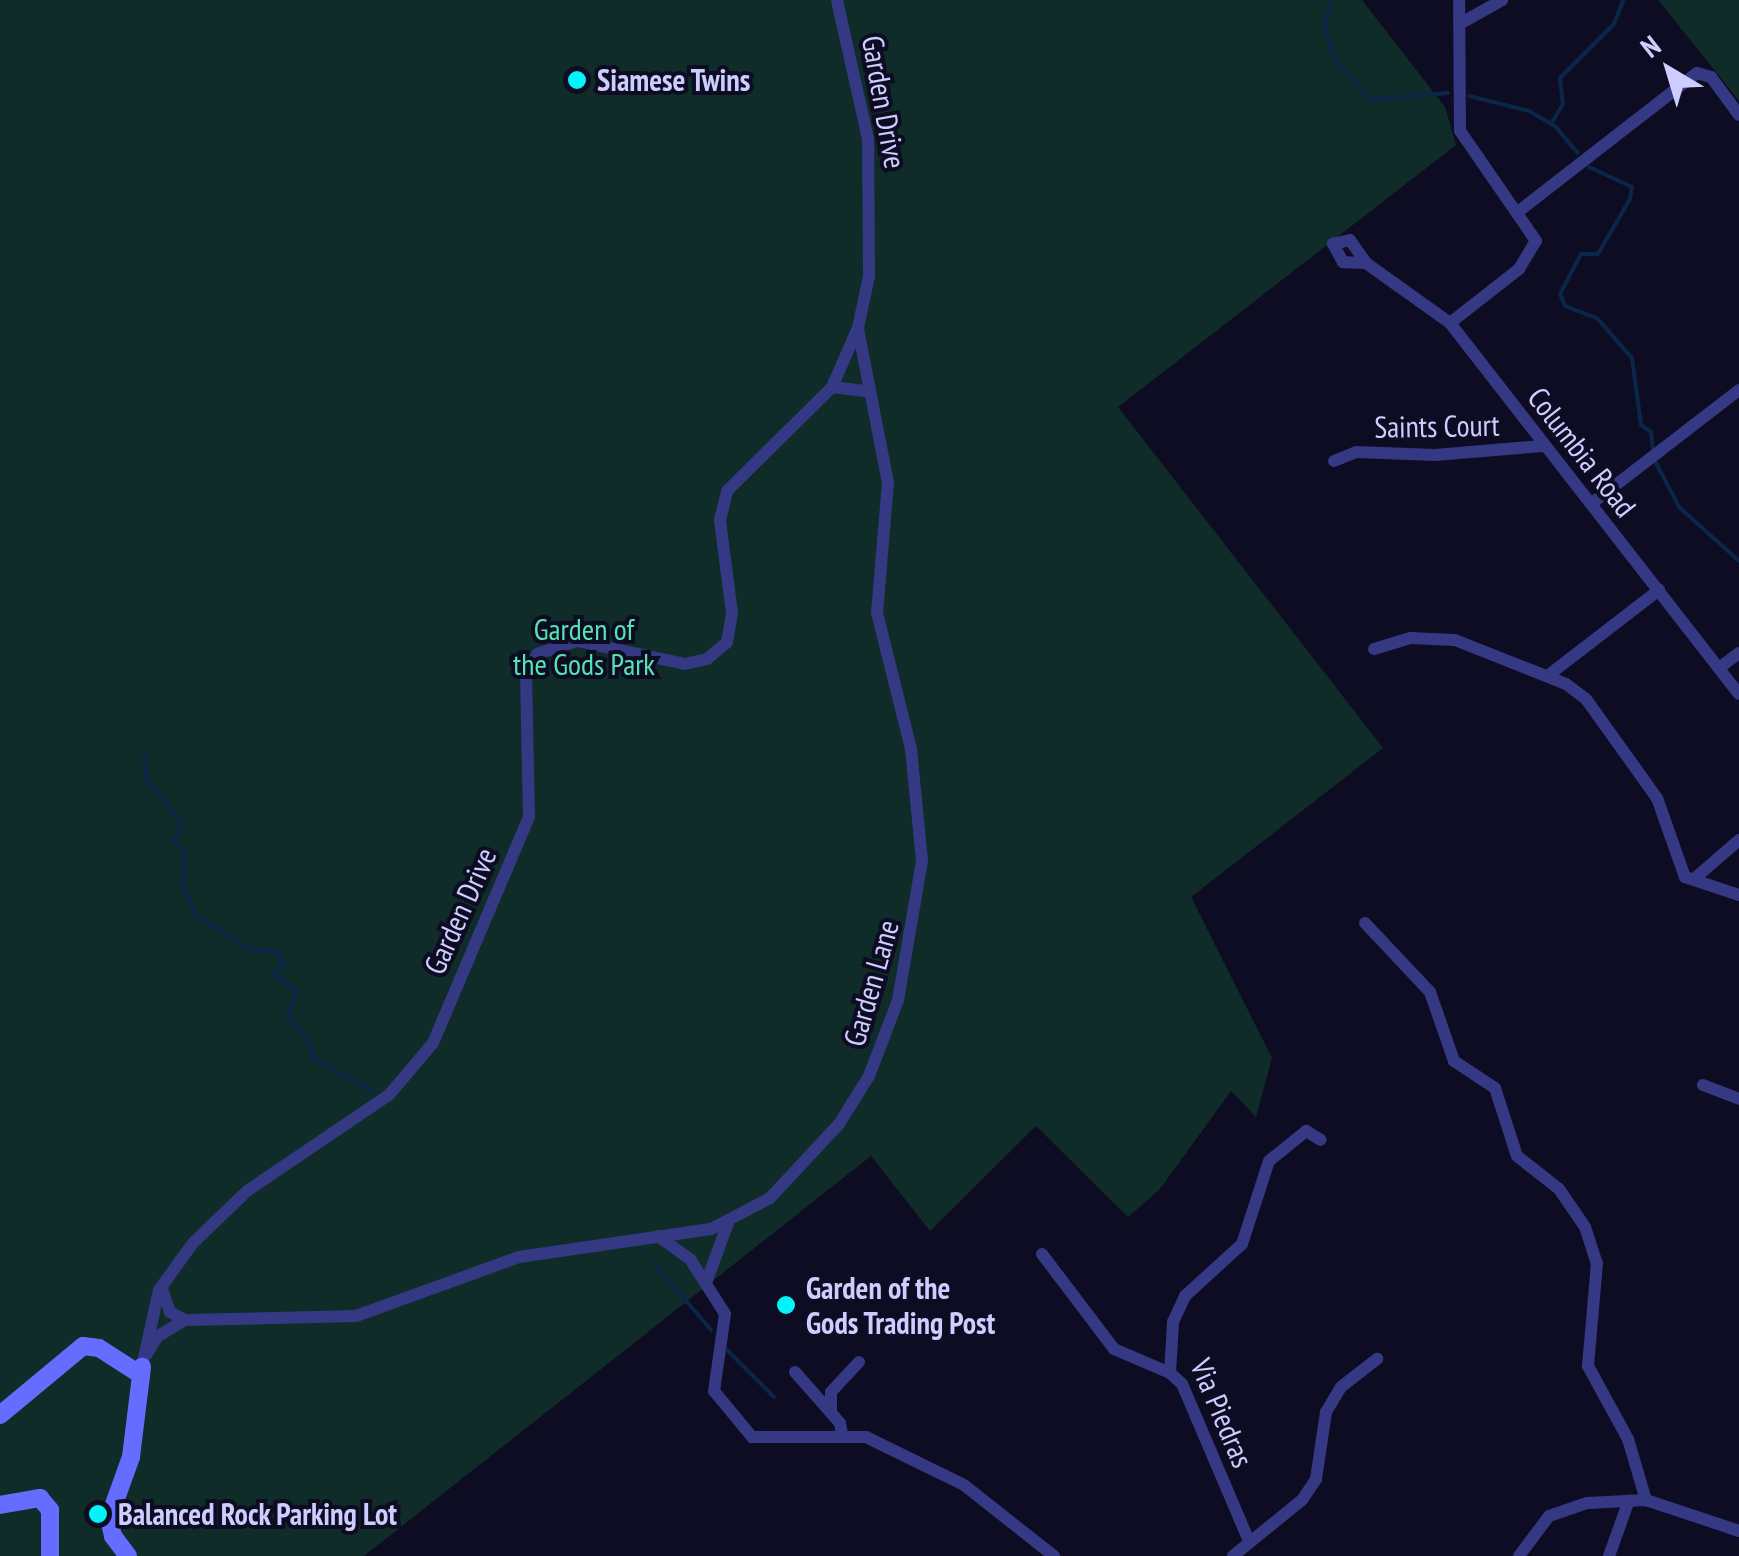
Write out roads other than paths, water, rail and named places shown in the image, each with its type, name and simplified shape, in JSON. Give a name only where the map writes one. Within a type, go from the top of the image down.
[{"type":"street","name":"Garden Drive","points":[[128,1556],[109,1518],[131,1457],[141,1371],[163,1284],[193,1242],[247,1191],[389,1094],[433,1043],[528,817],[529,666],[562,642],[685,664],[719,653],[732,620],[720,520],[727,491],[832,387],[858,328],[868,276],[872,186],[837,0]]},
{"type":"street","points":[[1450,323],[1534,251],[1533,231],[1460,132],[1463,22],[1459,0]]},
{"type":"street","points":[[1463,22],[1502,0]]},
{"type":"street","points":[[1519,211],[1688,78],[1704,72],[1739,115]]},
{"type":"street","name":"Columbia Road","points":[[1366,263],[1450,323],[1739,694]]},
{"type":"street","name":"Garden Lane","points":[[185,1320],[356,1316],[519,1257],[728,1223],[784,1186],[850,1109],[898,1000],[917,912],[918,794],[877,612],[888,482],[866,392],[858,328]]},
{"type":"street","points":[[832,387],[866,392]]},
{"type":"street","points":[[1592,504],[1739,390]]},
{"type":"street","name":"Saints Court","points":[[1334,461],[1356,452],[1436,455],[1544,446]]},
{"type":"street","points":[[1550,674],[1659,590]]},
{"type":"street","points":[[1374,649],[1410,638],[1440,638],[1550,674],[1586,699],[1658,798],[1679,869],[1739,895]]},
{"type":"street","points":[[1719,668],[1739,654]]},
{"type":"street","points":[[1694,878],[1739,840]]},
{"type":"street","points":[[1365,924],[1430,992],[1454,1060],[1495,1088],[1509,1145],[1559,1189],[1584,1227],[1597,1262],[1588,1366],[1628,1439],[1646,1500]]},
{"type":"street","points":[[1703,1084],[1739,1099]]},
{"type":"street","name":"Via Piedras","points":[[1248,1541],[1182,1384],[1170,1373],[1172,1322],[1185,1296],[1242,1244],[1269,1161],[1306,1130],[1322,1140]]},
{"type":"street","points":[[706,1284],[728,1223]]},
{"type":"street","points":[[658,1236],[690,1259],[725,1314],[712,1380],[732,1421],[752,1437],[866,1437],[964,1486],[1054,1556]]},
{"type":"street","points":[[1042,1254],[1114,1349],[1170,1373]]},
{"type":"street","points":[[0,1416],[83,1346],[98,1348],[141,1371],[152,1342],[185,1320],[170,1312],[163,1284]]},
{"type":"street","points":[[1233,1556],[1302,1500],[1316,1480],[1326,1412],[1341,1387],[1376,1359]]},
{"type":"street","points":[[831,1412],[831,1392],[859,1362]]},
{"type":"street","points":[[795,1372],[831,1412],[842,1434]]},
{"type":"street","points":[[0,1504],[40,1498],[50,1510],[50,1556]]},
{"type":"street","points":[[1609,1556],[1629,1500]]},
{"type":"street","points":[[1519,1556],[1535,1530],[1558,1512],[1629,1500],[1646,1500],[1739,1531]]},
{"type":"waterway","points":[[1331,0],[1325,28],[1334,58],[1370,100],[1448,93]]},
{"type":"waterway","points":[[1551,124],[1563,104],[1560,78],[1614,24],[1623,0]]},
{"type":"waterway","points":[[1469,96],[1529,111],[1555,126],[1578,153]]},
{"type":"waterway","points":[[1589,167],[1632,187],[1630,199],[1598,254],[1581,254],[1560,294],[1565,306],[1597,318],[1632,358],[1641,425],[1651,432],[1653,450]]},
{"type":"waterway","points":[[1655,461],[1679,507],[1739,561]]},
{"type":"waterway","points":[[145,755],[146,778],[182,823],[174,840],[184,852],[183,885],[196,915],[248,948],[280,953],[284,965],[272,974],[297,991],[288,1016],[312,1047],[312,1058],[373,1091]]},
{"type":"waterway","points":[[654,1263],[711,1330]]},
{"type":"waterway","points":[[725,1348],[774,1397]]},
{"type":"place","name":"Siamese Twins","points":[[577,80]]},
{"type":"place","name":"Garden of the Gods Trading Post","points":[[786,1305]]},
{"type":"place","name":"Balanced Rock Parking Lot","points":[[98,1514]]},
{"type":"park label","name":"Garden of the Gods Park","points":[[584,646]]}]
